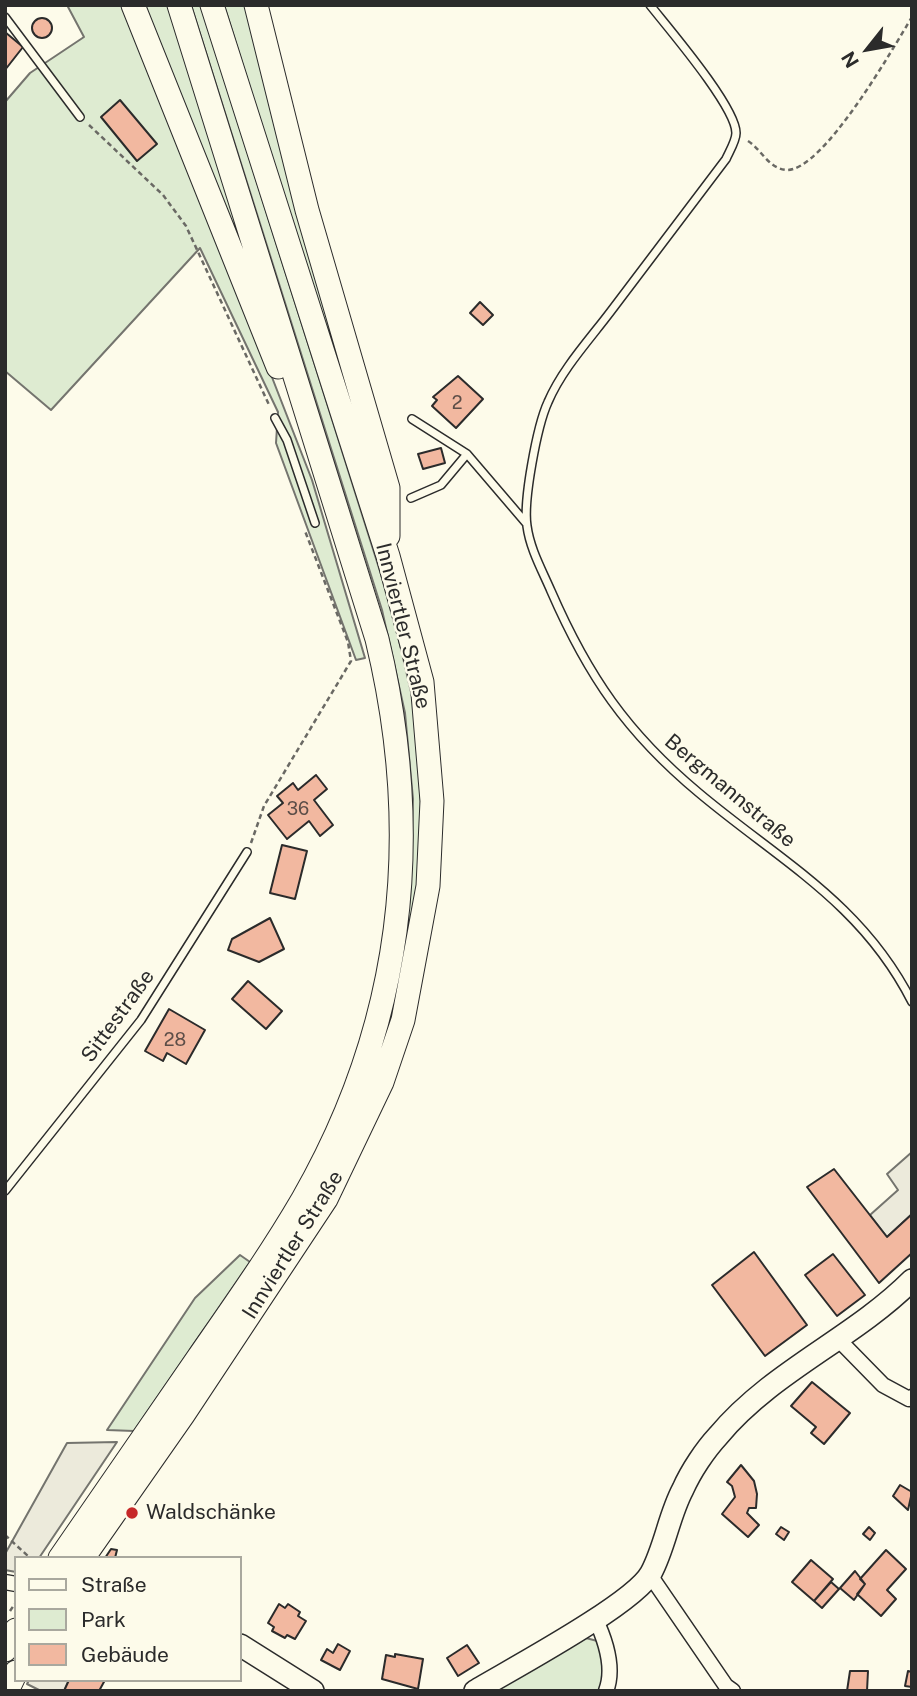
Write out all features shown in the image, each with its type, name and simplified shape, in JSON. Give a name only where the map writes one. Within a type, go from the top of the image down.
[{"type":"main road","points":[[133,5],[279,370],[305,407]]},
{"type":"main road","name":"Innviertler Straße","points":[[61,1556],[256,1273],[303,1199],[336,1136],[362,1073],[387,985],[400,896],[402,802],[395,728],[377,639],[179,5]]},
{"type":"main road","name":"Innviertler Straße","points":[[84,1556],[183,1415],[327,1199],[382,1082],[402,1020],[428,886],[432,801],[422,682],[388,556],[212,5]]},
{"type":"main road","points":[[256,5],[307,210],[388,488],[388,556]]},
{"type":"main road","points":[[5,1650],[14,1634]]},
{"type":"street","points":[[475,1691],[595,1618],[650,1575],[682,1489],[717,1436],[760,1394],[880,1308],[912,1280]]},
{"type":"street","points":[[836,1338],[883,1385],[909,1399],[912,1397]]},
{"type":"street","points":[[650,1575],[726,1686],[733,1691]]},
{"type":"street","points":[[595,1618],[607,1644],[609,1684],[606,1691]]},
{"type":"street","points":[[242,1646],[313,1691]]},
{"type":"lane","points":[[650,5],[730,113],[736,134]]},
{"type":"lane","points":[[5,18],[80,117]]},
{"type":"lane","name":"Bergmannstraße","points":[[736,134],[726,159],[580,352],[548,401],[541,422],[526,523],[531,547],[562,616],[599,687],[619,714],[657,756],[856,919],[894,967],[912,1002]]},
{"type":"lane","points":[[275,418],[287,440],[315,523]]},
{"type":"lane","points":[[412,419],[467,454],[526,523]]},
{"type":"lane","points":[[411,498],[441,485],[467,454]]},
{"type":"lane","name":"Sittestraße","points":[[5,1191],[141,1020],[247,852]]},
{"type":"path","points":[[736,134],[754,145],[771,164],[784,170],[796,169],[824,147],[863,96],[912,17]]},
{"type":"path","points":[[80,117],[163,195],[186,226],[275,418]]},
{"type":"path","points":[[247,852],[264,806],[351,661],[348,642],[302,522]]},
{"type":"path","points":[[5,1535],[28,1556]]},
{"type":"green space","points":[[67,5],[127,5],[312,480],[365,658],[356,660],[276,443],[278,412],[200,248],[51,410],[5,371],[5,102],[30,73],[84,37]]},
{"type":"green space","points":[[139,5],[169,5],[263,299]]},
{"type":"green space","points":[[191,5],[201,5],[391,606],[415,709],[421,805],[417,900],[400,988],[393,986],[410,900],[413,799],[405,713],[382,610]]},
{"type":"green space","points":[[224,5],[248,5],[353,399],[347,400]]},
{"type":"green space","points":[[240,1255],[250,1262],[134,1431],[107,1430],[195,1298]]},
{"type":"green space","points":[[582,1637],[605,1643],[603,1691],[487,1691]]},
{"type":"shaded area","points":[[912,1152],[912,1214],[887,1237],[870,1215],[898,1190],[887,1174]]},
{"type":"shaded area","points":[[117,1442],[40,1556],[14,1556],[14,1572],[5,1570],[5,1554],[67,1443]]},
{"type":"shaded area","points":[[68,1682],[64,1691],[41,1691],[27,1684]]},
{"type":"building","points":[[42,18],[49,21],[52,28],[49,35],[42,38],[35,35],[32,28],[35,21]]},
{"type":"building","points":[[5,32],[23,47],[5,70]]},
{"type":"building","points":[[120,100],[157,144],[137,161],[101,117]]},
{"type":"building","points":[[480,302],[493,315],[483,325],[470,313]]},
{"type":"building","points":[[458,376],[483,399],[456,428],[432,406],[437,400],[433,397]]},
{"type":"building","points":[[441,448],[445,463],[423,469],[418,454]]},
{"type":"building","points":[[316,775],[327,789],[314,800],[333,825],[320,836],[309,821],[287,839],[268,815],[283,803],[277,796],[293,783],[298,790]]},
{"type":"building","points":[[282,845],[307,851],[295,899],[270,893]]},
{"type":"building","points":[[270,918],[284,949],[259,962],[228,950],[232,939]]},
{"type":"building","points":[[248,981],[282,1011],[266,1029],[232,999]]},
{"type":"building","points":[[169,1009],[205,1030],[186,1064],[167,1053],[163,1061],[145,1051]]},
{"type":"building","points":[[834,1169],[887,1237],[912,1214],[912,1253],[879,1283],[807,1187]]},
{"type":"building","points":[[754,1252],[807,1325],[765,1356],[712,1285]]},
{"type":"building","points":[[833,1254],[865,1295],[837,1316],[805,1275]]},
{"type":"building","points":[[812,1382],[850,1413],[824,1444],[811,1433],[816,1427],[791,1406]]},
{"type":"building","points":[[741,1465],[754,1481],[757,1494],[756,1508],[749,1508],[747,1513],[759,1525],[748,1537],[722,1514],[735,1497],[732,1486],[727,1482]]},
{"type":"building","points":[[900,1485],[912,1492],[908,1510],[893,1496]]},
{"type":"building","points":[[781,1527],[789,1532],[784,1540],[776,1534]]},
{"type":"building","points":[[869,1527],[875,1533],[870,1540],[863,1534]]},
{"type":"building","points":[[111,1549],[117,1550],[116,1556],[106,1556]]},
{"type":"building","points":[[886,1550],[906,1569],[887,1590],[896,1599],[881,1616],[857,1594],[865,1584],[860,1579]]},
{"type":"building","points":[[811,1560],[833,1579],[814,1601],[792,1582]]},
{"type":"building","points":[[855,1571],[865,1584],[854,1600],[840,1588]]},
{"type":"building","points":[[831,1582],[839,1589],[822,1608],[814,1601]]},
{"type":"building","points":[[279,1604],[285,1608],[288,1604],[300,1612],[298,1616],[306,1621],[295,1639],[287,1635],[285,1638],[272,1631],[274,1627],[268,1623]]},
{"type":"building","points":[[338,1644],[350,1651],[340,1670],[321,1660],[327,1649],[333,1653]]},
{"type":"building","points":[[467,1645],[479,1663],[458,1676],[447,1658]]},
{"type":"building","points":[[395,1654],[423,1659],[418,1689],[382,1679],[386,1655],[395,1657]]},
{"type":"building","points":[[850,1671],[868,1671],[867,1691],[847,1691]]},
{"type":"building","points":[[908,1671],[912,1672],[912,1687],[905,1686]]},
{"type":"building","points":[[68,1682],[104,1682],[99,1691],[64,1691]]},
{"type":"place","name":"Waldschänke","points":[[132,1513]]}]
